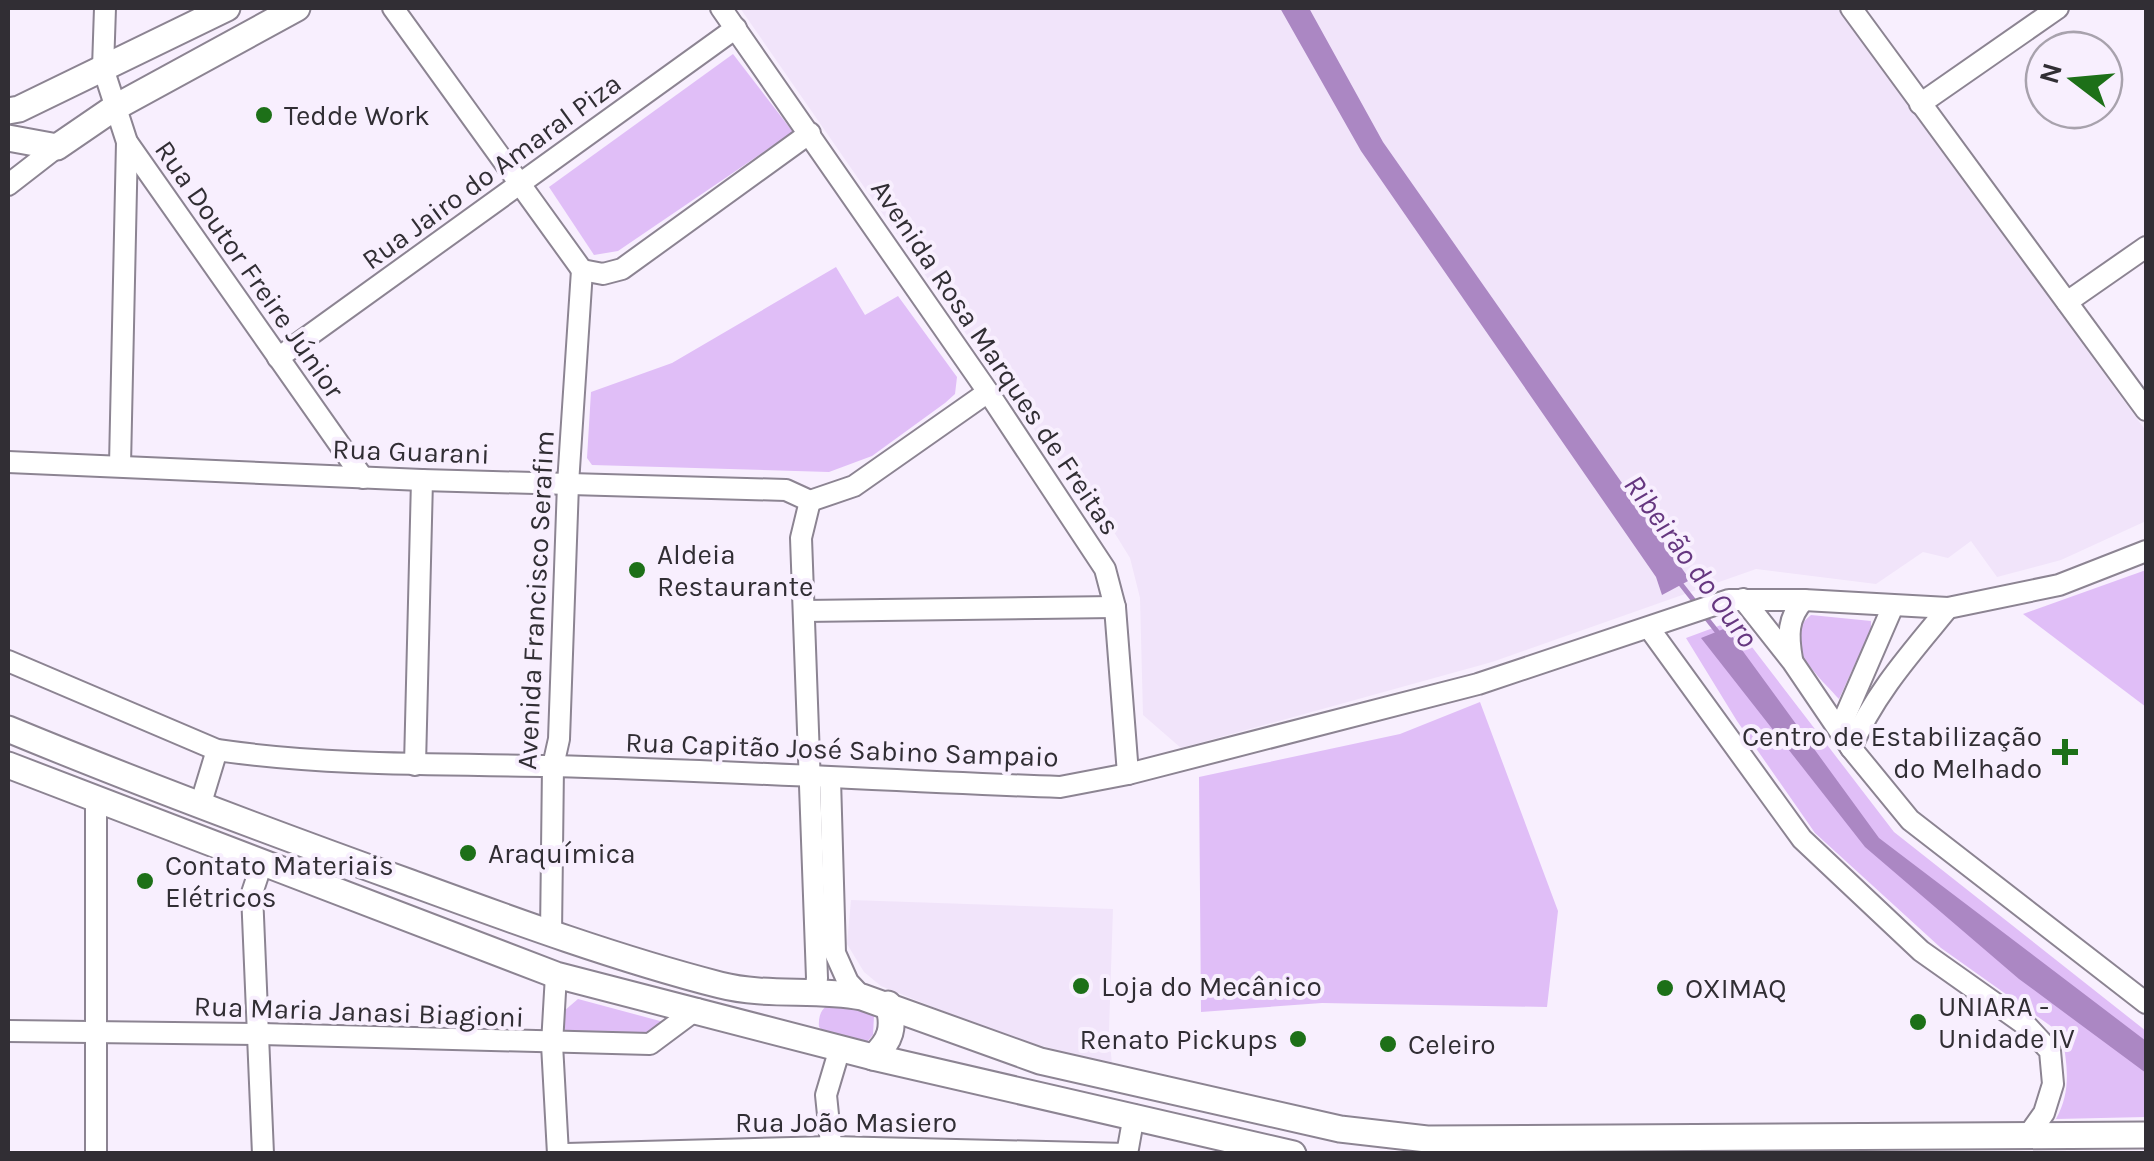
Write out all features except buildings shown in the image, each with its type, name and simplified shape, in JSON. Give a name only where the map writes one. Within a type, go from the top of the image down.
[{"type":"main road","points":[[8,111],[227,8]]},
{"type":"main road","points":[[8,138],[58,147],[114,108],[297,8]]},
{"type":"main road","points":[[8,729],[200,806],[551,934],[721,985],[767,994],[838,992],[862,997],[1040,1061],[1340,1129],[1427,1140],[2146,1136]]},
{"type":"main road","points":[[8,765],[556,974],[814,1042],[1293,1154]]},
{"type":"main road","points":[[814,1042],[810,1009],[815,994]]},
{"type":"main road","points":[[873,1056],[891,1034],[888,1004]]},
{"type":"main road","points":[[2138,1154],[2146,1146]]},
{"type":"street","points":[[105,8],[104,68],[127,142],[120,466]]},
{"type":"street","points":[[393,8],[582,270],[603,274],[622,269],[810,133]]},
{"type":"street","name":"Avenida Rosa Marques de Freitas","points":[[721,8],[988,392],[1105,568],[1115,607],[1128,774]]},
{"type":"street","points":[[1851,8],[2146,410]]},
{"type":"street","points":[[1920,104],[2058,8]]},
{"type":"street","name":"Rua Jairo do Amaral Piza","points":[[278,358],[736,28]]},
{"type":"street","name":"Rua Doutor Freire Júnior","points":[[127,142],[363,478]]},
{"type":"street","points":[[8,185],[58,147]]},
{"type":"street","points":[[2067,302],[2146,247]]},
{"type":"street","name":"Avenida Francisco Serafim","points":[[551,934],[553,766],[559,740],[568,484],[582,270]]},
{"type":"street","points":[[862,997],[848,982],[835,953],[801,538],[810,501],[854,486],[988,392]]},
{"type":"street","name":"Rua Guarani","points":[[8,462],[363,478],[786,490],[810,501]]},
{"type":"street","points":[[414,765],[422,480]]},
{"type":"street","points":[[1736,599],[1948,608],[2059,585],[2146,551]]},
{"type":"street","points":[[1736,599],[1792,661],[1851,748],[1910,820],[2146,1003]]},
{"type":"street","name":"Rua Capitão José Sabino Sampaio","points":[[8,661],[217,750],[414,765],[553,766],[1060,788],[1478,684],[1736,599]]},
{"type":"street","points":[[1792,661],[1788,636],[1793,612],[1804,600]]},
{"type":"street","points":[[1840,728],[1892,606]]},
{"type":"street","points":[[804,611],[1115,607]]},
{"type":"street","points":[[1851,748],[1884,686],[1948,608]]},
{"type":"street","points":[[1649,628],[1802,839],[1921,951],[2027,1026],[2050,1051],[2053,1084],[2044,1113],[2029,1134]]},
{"type":"street","points":[[200,806],[217,750]]},
{"type":"street","points":[[815,994],[820,778]]},
{"type":"street","points":[[96,801],[96,1154]]},
{"type":"street","points":[[262,864],[252,893],[264,1154]]},
{"type":"street","points":[[556,974],[552,1044],[558,1154]]},
{"type":"street","name":"Rua Maria Janasi Biagioni","points":[[8,1031],[650,1044],[697,1009]]},
{"type":"street","points":[[832,1150],[826,1095],[840,1048]]},
{"type":"street","points":[[1126,1154],[1134,1114]]},
{"type":"street","name":"Rua João Masiero","points":[[566,1154],[832,1150],[1126,1154]]},
{"type":"shaded area","points":[[740,8],[1837,8],[2146,431],[2146,521],[2061,560],[1997,577],[1971,541],[1948,558],[1923,552],[1876,584],[1756,569],[1492,662],[1181,748],[1143,715],[1140,598],[1130,558],[1016,406]]},
{"type":"shaded area","points":[[1280,8],[1309,8],[1383,142],[1690,580],[1662,595],[1656,577],[1361,151]]},
{"type":"shaded area","points":[[733,54],[793,132],[618,251],[594,255],[549,187]]},
{"type":"shaded area","points":[[836,267],[865,315],[898,296],[957,377],[955,394],[945,403],[872,456],[829,472],[592,465],[587,458],[591,392],[672,363]]},
{"type":"shaded area","points":[[2146,570],[2146,707],[2023,614]]},
{"type":"shaded area","points":[[1811,615],[1871,621],[1871,629],[1839,699],[1812,669],[1800,647],[1798,636]]},
{"type":"shaded area","points":[[1732,621],[1894,832],[2146,1031],[2146,1117],[2056,1119],[2066,1088],[2062,1034],[1941,948],[1815,833],[1737,721],[1686,638]]},
{"type":"shaded area","points":[[1726,628],[1879,838],[2146,1041],[2146,1073],[2019,979],[1865,847],[1701,638]]},
{"type":"shaded area","points":[[1480,702],[1558,911],[1547,1007],[1322,1003],[1201,1012],[1199,777],[1400,734]]},
{"type":"shaded area","points":[[851,900],[1113,909],[1109,1030],[1112,1065],[1002,1035],[881,986],[864,972],[847,944]]},
{"type":"shaded area","points":[[578,999],[663,1023],[650,1032],[565,1033],[564,1011]]},
{"type":"shaded area","points":[[833,1001],[866,1008],[874,1016],[873,1035],[866,1043],[829,1037],[819,1027],[821,1012]]},
{"type":"waterway","name":"Ribeirão do Ouro","points":[[1680,583],[1698,606]]},
{"type":"waterway","name":"Ribeirão do Ouro","points":[[1704,615],[1719,634]]},
{"type":"place","name":"Tedde Work","points":[[264,115]]},
{"type":"place","name":"Aldeia Restaurante","points":[[637,570]]},
{"type":"place","name":"Centro de Estabilização do Melhado","points":[[2065,752]]},
{"type":"place","name":"Araquímica","points":[[468,853]]},
{"type":"place","name":"Contato Materiais Elétricos","points":[[145,881]]},
{"type":"place","name":"Loja do Mecânico","points":[[1081,986]]},
{"type":"place","name":"OXIMAQ","points":[[1665,988]]},
{"type":"place","name":"UNIARA - Unidade IV","points":[[1918,1022]]},
{"type":"place","name":"Renato Pickups","points":[[1298,1039]]},
{"type":"place","name":"Celeiro","points":[[1388,1044]]}]
